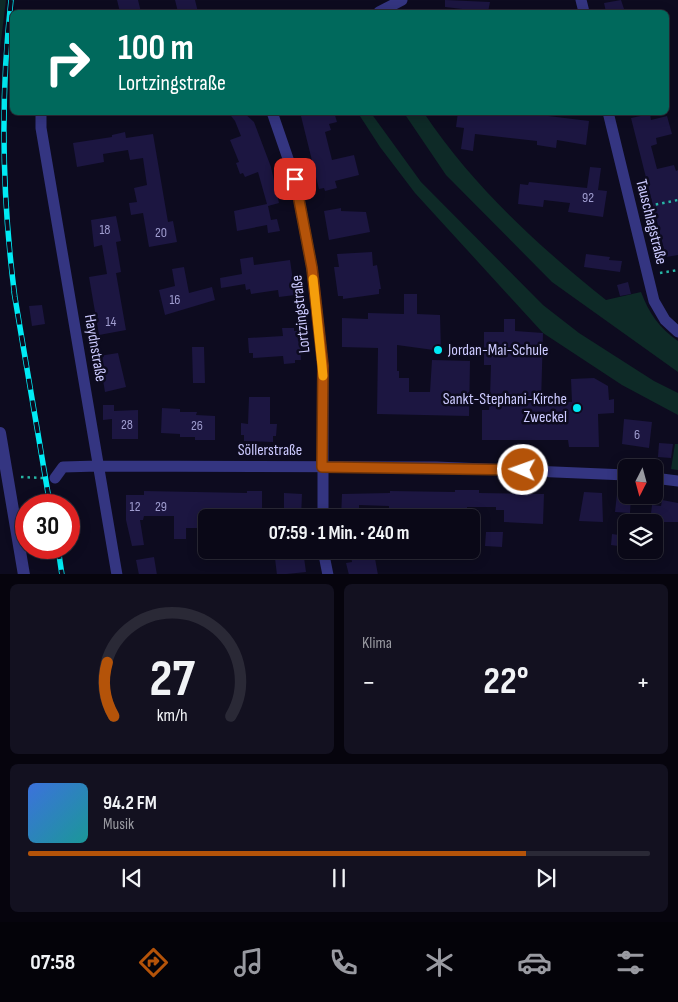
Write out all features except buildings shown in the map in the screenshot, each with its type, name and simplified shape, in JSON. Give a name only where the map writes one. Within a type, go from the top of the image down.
[{"type":"street","points":[[383,10],[402,0]]},
{"type":"street","name":"Haydnstraße","points":[[41,115],[41,128],[117,574]]},
{"type":"street","name":"Lortzingstraße","points":[[273,115],[295,179],[312,268],[323,366],[323,509]]},
{"type":"street","name":"Tauschlagstraße","points":[[609,115],[647,276],[658,311],[678,332]]},
{"type":"street","points":[[0,433],[4,472],[24,574]]},
{"type":"street","name":"Söllerstraße","points":[[55,478],[63,467],[98,466],[455,467],[618,475]]},
{"type":"street","points":[[663,479],[678,481]]},
{"type":"street","points":[[325,559],[328,574]]},
{"type":"path","points":[[631,209],[678,200]]},
{"type":"path","points":[[647,276],[678,270]]},
{"type":"path","points":[[4,472],[55,478]]},
{"type":"green space","points":[[0,0],[6,0],[0,49]]},
{"type":"green space","points":[[359,115],[372,115],[421,182],[543,305],[579,333],[654,381],[678,393],[678,415],[622,385],[543,333],[415,193],[380,147]]},
{"type":"green space","points":[[405,115],[425,115],[443,140],[485,190],[555,258],[606,300],[641,292],[655,320],[678,341],[678,372],[552,282],[446,175]]},
{"type":"green space","points":[[675,444],[678,444],[678,470],[671,469]]},
{"type":"railway","points":[[11,0],[5,75],[4,149],[7,223],[15,298]]},
{"type":"railway","points":[[14,292],[48,494]]},
{"type":"railway","points":[[60,559],[62,574]]},
{"type":"slow traffic","points":[[313,279],[323,376]]},
{"type":"place","name":"Jordan-Mai-Schule","points":[[438,350]]},
{"type":"place","name":"Sankt-Stephani-Kirche Zweckel","points":[[577,408]]},
{"type":"route","points":[[295,179],[312,268],[323,366],[322,467],[436,467],[523,470]]}]
